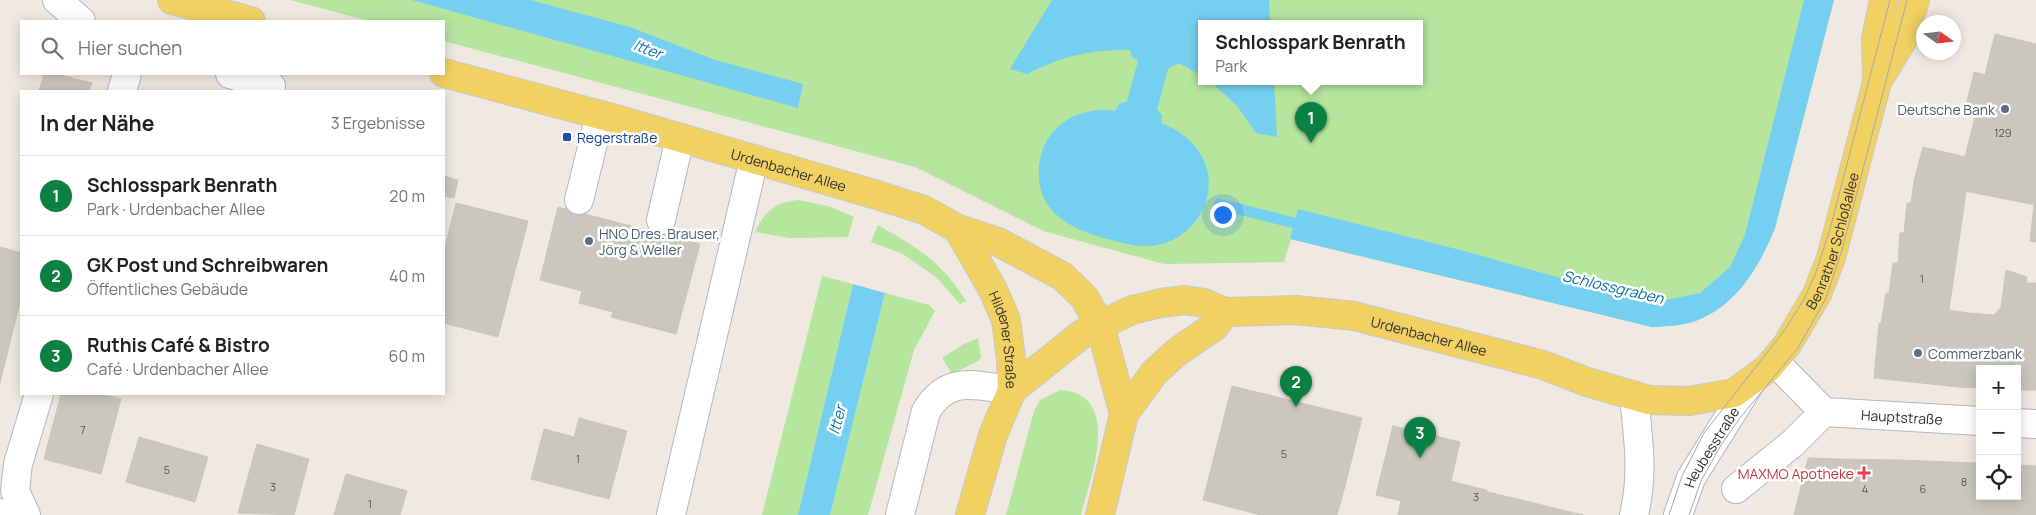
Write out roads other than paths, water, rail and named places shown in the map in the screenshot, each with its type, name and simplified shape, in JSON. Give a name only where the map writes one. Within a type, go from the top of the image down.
[{"type":"main road","points":[[172,0],[246,20]]},
{"type":"main road","name":"Benrather Schloßallee","points":[[1751,382],[1775,362],[1802,322],[1817,294],[1831,258],[1877,82],[1876,38],[1884,0]]},
{"type":"main road","name":"Benrather Schloßallee","points":[[1877,82],[1902,41],[1915,0]]},
{"type":"main road","name":"Urdenbacher Allee","points":[[445,73],[600,115],[924,210],[958,229],[998,242],[1062,276],[1084,296],[1100,325],[1124,414]]},
{"type":"main road","name":"Hildener Straße","points":[[958,229],[993,290],[1006,320],[1011,360],[1012,390],[993,435],[970,515]]},
{"type":"main road","name":"Urdenbacher Allee","points":[[1012,390],[1067,345],[1100,325],[1132,310],[1161,302],[1185,300],[1204,303],[1224,312],[1296,310],[1354,316],[1543,365],[1649,400],[1704,400],[1734,393],[1751,382]]},
{"type":"main road","points":[[1100,515],[1124,414],[1154,373],[1177,352],[1215,326],[1224,312]]},
{"type":"street","points":[[57,0],[80,20]]},
{"type":"street","points":[[122,90],[126,75]]},
{"type":"street","points":[[233,75],[270,86]]},
{"type":"street","points":[[579,200],[600,115]]},
{"type":"street","points":[[661,220],[680,138]]},
{"type":"street","points":[[671,515],[754,160]]},
{"type":"street","points":[[1736,489],[1793,443],[1824,412],[1775,362]]},
{"type":"street","name":"Heubesstraße","points":[[1678,515],[1690,478],[1751,382]]},
{"type":"street","points":[[900,515],[926,411],[934,398],[960,384],[1012,390]]},
{"type":"street","points":[[26,515],[15,491],[18,464],[39,395]]},
{"type":"street","points":[[1634,396],[1641,468],[1640,489],[1634,515]]},
{"type":"street","name":"Hauptstraße","points":[[1824,412],[1976,421]]},
{"type":"street","points":[[2021,423],[2036,424]]},
{"type":"street","points":[[0,513],[8,515]]},
{"type":"water","name":"Itter","points":[[412,0],[530,0],[630,27],[715,60],[803,84],[798,108]]},
{"type":"water","points":[[1052,0],[1269,0],[1270,20],[1198,20],[1198,74],[1179,63],[1168,69],[1157,109],[1162,115],[1161,123],[1185,136],[1197,149],[1202,156],[1208,174],[1209,187],[1201,212],[1194,223],[1174,239],[1161,244],[1143,246],[1127,244],[1077,228],[1064,221],[1054,212],[1040,188],[1041,155],[1045,143],[1060,125],[1080,114],[1091,111],[1115,111],[1119,104],[1127,101],[1138,61],[1132,57],[1130,50],[1090,52],[1077,55],[1027,74],[1010,69]]},
{"type":"water","points":[[1804,0],[1834,0],[1775,228],[1755,269],[1736,294],[1712,313],[1698,320],[1681,325],[1652,327],[1290,239],[1298,209],[1464,251],[1635,299],[1666,300],[1700,293],[1730,267],[1745,235]]},
{"type":"water","points":[[1214,85],[1274,85],[1277,137],[1256,133],[1237,106]]},
{"type":"water","name":"Itter","points":[[853,284],[885,293],[830,515],[798,515]]},
{"type":"waterway","name":"Schlossgraben","points":[[1219,204],[1310,227]]},
{"type":"tram line","points":[[1669,515],[1682,476],[1704,433],[1784,331],[1803,301],[1815,275],[1830,229],[1890,0]]},
{"type":"tram line","points":[[1689,515],[1701,481],[1721,445],[1740,418],[1798,348],[1826,298],[1842,250],[1907,0]]},
{"type":"place","name":"Deutsche Bank","points":[[2005,109]]},
{"type":"place","name":"Regerstraße","points":[[567,137]]},
{"type":"place","name":"Schlosspark Benrath","points":[[1311,143]]},
{"type":"place","name":"HNO Dres. Brauser, Jörg & Weller","points":[[589,241]]},
{"type":"place","name":"Commerzbank","points":[[1918,353]]},
{"type":"place","name":"GK Post und Schreibwaren","points":[[1296,407]]},
{"type":"place","name":"Ruthis Café & Bistro","points":[[1420,458]]},
{"type":"place","name":"MAXMO Apotheke","points":[[1864,473]]}]
